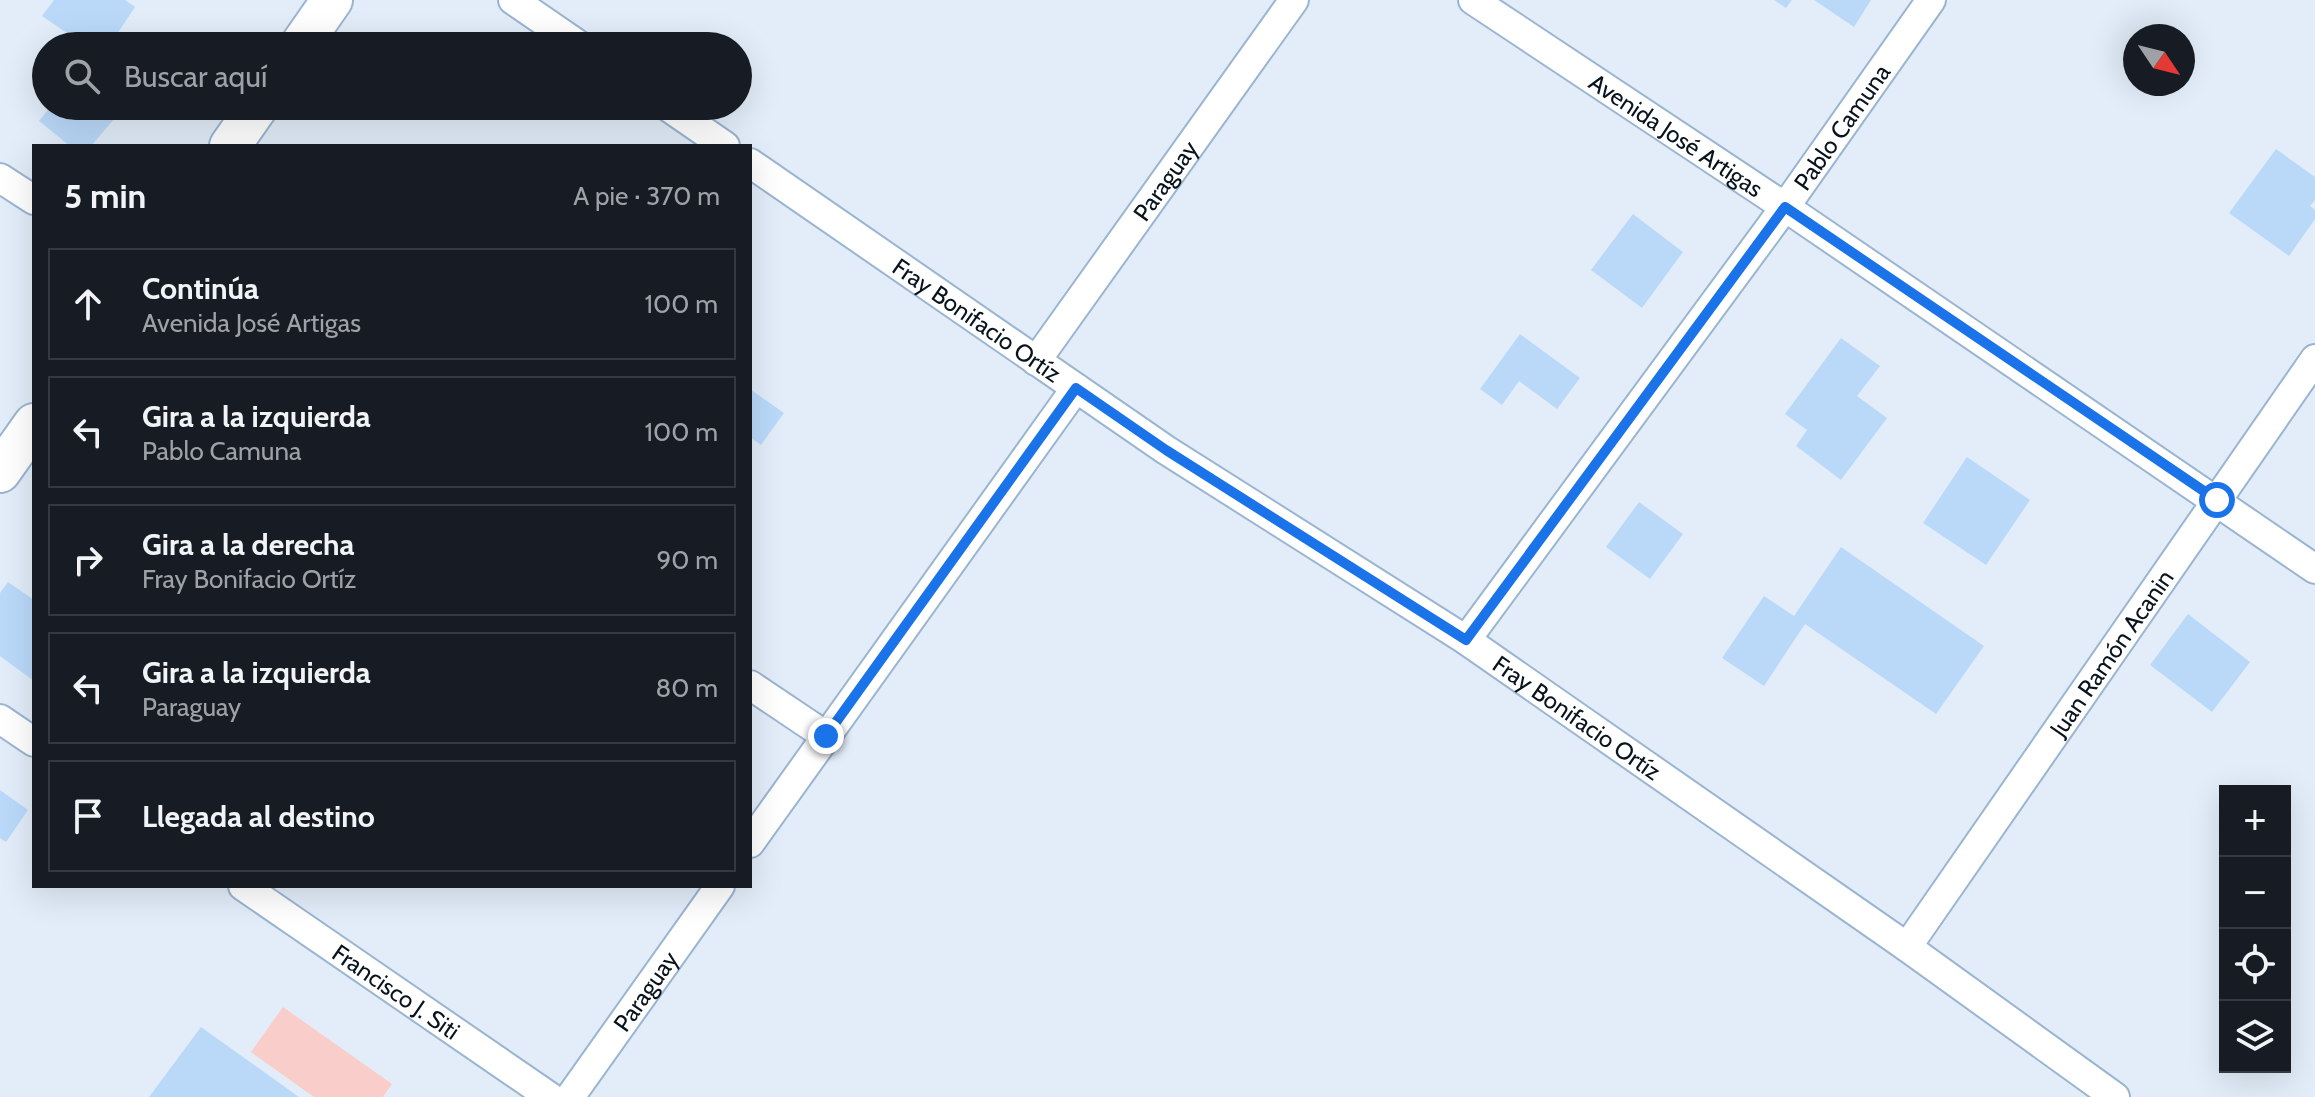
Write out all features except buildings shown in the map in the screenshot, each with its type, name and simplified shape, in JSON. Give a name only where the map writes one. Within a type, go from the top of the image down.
[{"type":"main road","points":[[310,32],[332,0]]},
{"type":"main road","points":[[231,144],[248,120]]},
{"type":"main road","points":[[0,472],[32,427]]},
{"type":"street","points":[[513,0],[560,32]]},
{"type":"street","name":"Paraguay","points":[[1036,361],[1294,0]]},
{"type":"street","name":"Avenida José Artigas","points":[[1473,0],[1785,207],[2315,569]]},
{"type":"street","name":"Pablo Camuna","points":[[1466,640],[1785,207],[1931,0]]},
{"type":"street","points":[[687,120],[722,144]]},
{"type":"street","name":"Fray Bonifacio Ortíz","points":[[752,164],[1166,450],[1466,640],[1907,947],[2115,1097]]},
{"type":"street","points":[[0,178],[32,199]]},
{"type":"street","name":"Juan Ramón Acanin","points":[[1907,947],[2315,359]]},
{"type":"street","points":[[752,840],[1076,388]]},
{"type":"street","points":[[752,686],[826,736]]},
{"type":"street","points":[[0,719],[32,741]]},
{"type":"street","name":"Francisco J. Siti","points":[[246,888],[550,1097]]},
{"type":"street","name":"Paraguay","points":[[570,1097],[719,888]]},
{"type":"shaded area","points":[[283,1007],[392,1084],[383,1097],[314,1097],[251,1052]]},
{"type":"route","points":[[826,736],[1076,388],[1166,450],[1466,640],[1785,207],[2217,500]]}]
